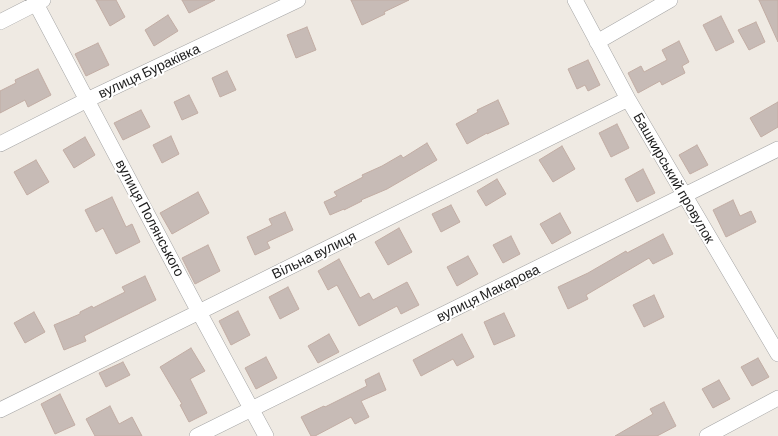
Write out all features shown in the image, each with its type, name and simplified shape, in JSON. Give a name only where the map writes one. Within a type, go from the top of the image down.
[{"type":"street","name":"вулиця Бураківка","points":[[0,144],[87,100],[298,0]]},
{"type":"street","name":"Башкирський провулок","points":[[575,0],[628,99],[778,354]]},
{"type":"street","points":[[597,42],[670,0]]},
{"type":"street","name":"вулиця Полянського","points":[[38,1],[87,100],[266,436]]},
{"type":"street","points":[[0,22],[38,1]]},
{"type":"street","name":"Вільна вулиця","points":[[0,410],[628,99]]},
{"type":"street","name":"вулиця Макарова","points":[[197,436],[778,149]]},
{"type":"street","points":[[707,436],[778,398]]},
{"type":"building","points":[[96,0],[116,0],[125,17],[110,26]]},
{"type":"building","points":[[182,0],[215,0],[189,13]]},
{"type":"building","points":[[351,0],[409,0],[362,25]]},
{"type":"building","points":[[759,0],[778,0],[778,42]]},
{"type":"building","points":[[168,15],[178,31],[154,46],[145,30]]},
{"type":"building","points":[[721,16],[734,42],[716,51],[703,25]]},
{"type":"building","points":[[756,22],[765,42],[749,50],[738,30]]},
{"type":"building","points":[[307,27],[316,50],[296,58],[287,35]]},
{"type":"building","points":[[679,41],[689,62],[682,66],[685,73],[662,85],[660,81],[638,93],[628,73],[641,66],[644,72],[667,60],[662,50]]},
{"type":"building","points":[[98,43],[109,65],[86,76],[75,54]]},
{"type":"building","points":[[588,60],[600,85],[588,91],[585,85],[577,89],[568,69]]},
{"type":"building","points":[[38,69],[51,95],[28,107],[25,100],[0,113],[0,91],[16,83],[15,80]]},
{"type":"building","points":[[227,71],[236,90],[220,97],[212,78]]},
{"type":"building","points":[[189,95],[198,113],[182,120],[174,102]]},
{"type":"building","points":[[498,100],[509,124],[467,144],[456,124],[478,112],[477,110]]},
{"type":"building","points":[[778,102],[778,127],[761,137],[750,118]]},
{"type":"building","points":[[141,110],[150,127],[123,140],[114,123]]},
{"type":"building","points":[[617,124],[629,148],[611,157],[599,133]]},
{"type":"building","points":[[171,136],[179,154],[162,163],[153,145]]},
{"type":"building","points":[[85,137],[95,155],[74,168],[63,150]]},
{"type":"building","points":[[427,143],[437,160],[387,189],[330,215],[324,202],[337,196],[334,192],[401,155],[403,158]]},
{"type":"building","points":[[697,145],[708,165],[690,174],[679,155]]},
{"type":"building","points":[[562,146],[575,169],[553,182],[539,160]]},
{"type":"building","points":[[36,160],[49,182],[27,195],[14,172]]},
{"type":"building","points":[[643,169],[655,193],[637,202],[625,179]]},
{"type":"building","points":[[497,179],[506,194],[486,206],[477,191]]},
{"type":"building","points":[[198,192],[209,213],[172,234],[160,213]]},
{"type":"building","points":[[112,197],[126,227],[132,224],[140,242],[116,254],[103,228],[96,232],[85,210]]},
{"type":"building","points":[[733,200],[740,216],[751,211],[756,222],[726,237],[713,210]]},
{"type":"building","points":[[451,205],[460,222],[441,232],[432,214]]},
{"type":"building","points":[[285,212],[293,230],[267,242],[270,248],[255,255],[247,237],[272,225],[269,219]]},
{"type":"building","points":[[560,213],[571,233],[552,244],[540,224]]},
{"type":"building","points":[[399,228],[412,252],[388,265],[375,242]]},
{"type":"building","points":[[663,234],[673,254],[653,264],[649,258],[586,295],[588,299],[568,309],[558,287]]},
{"type":"building","points":[[511,236],[520,254],[503,263],[493,245]]},
{"type":"building","points":[[208,245],[220,271],[195,284],[182,258]]},
{"type":"building","points":[[468,256],[478,274],[457,286],[447,267]]},
{"type":"building","points":[[339,259],[360,298],[369,293],[373,300],[407,282],[419,305],[401,314],[397,306],[359,326],[337,285],[328,290],[318,271]]},
{"type":"building","points":[[145,276],[156,300],[84,336],[86,341],[64,350],[54,325],[125,292],[122,287]]},
{"type":"building","points":[[288,287],[299,309],[280,319],[269,297]]},
{"type":"building","points":[[654,295],[664,317],[644,327],[633,305]]},
{"type":"building","points":[[238,311],[250,335],[231,345],[219,321]]},
{"type":"building","points":[[34,312],[45,332],[25,343],[14,323]]},
{"type":"building","points":[[504,313],[515,336],[494,345],[484,322]]},
{"type":"building","points":[[329,334],[339,352],[318,363],[308,346]]},
{"type":"building","points":[[462,334],[474,357],[457,366],[453,359],[421,376],[413,360]]},
{"type":"building","points":[[191,348],[205,371],[190,379],[207,413],[189,422],[180,405],[182,404],[160,367]]},
{"type":"building","points":[[266,357],[277,378],[256,389],[245,368]]},
{"type":"building","points":[[758,358],[769,377],[752,386],[741,367]]},
{"type":"building","points":[[123,362],[130,375],[106,387],[99,373]]},
{"type":"building","points":[[379,373],[386,390],[361,401],[369,417],[355,424],[351,417],[315,436],[311,436],[301,417],[367,386],[365,380]]},
{"type":"building","points":[[719,380],[730,399],[713,408],[702,389]]},
{"type":"building","points":[[60,394],[75,425],[55,434],[41,404]]},
{"type":"building","points":[[664,402],[676,426],[657,436],[615,436],[653,414],[650,409]]},
{"type":"building","points":[[110,406],[119,424],[132,417],[142,436],[95,436],[86,419]]}]
